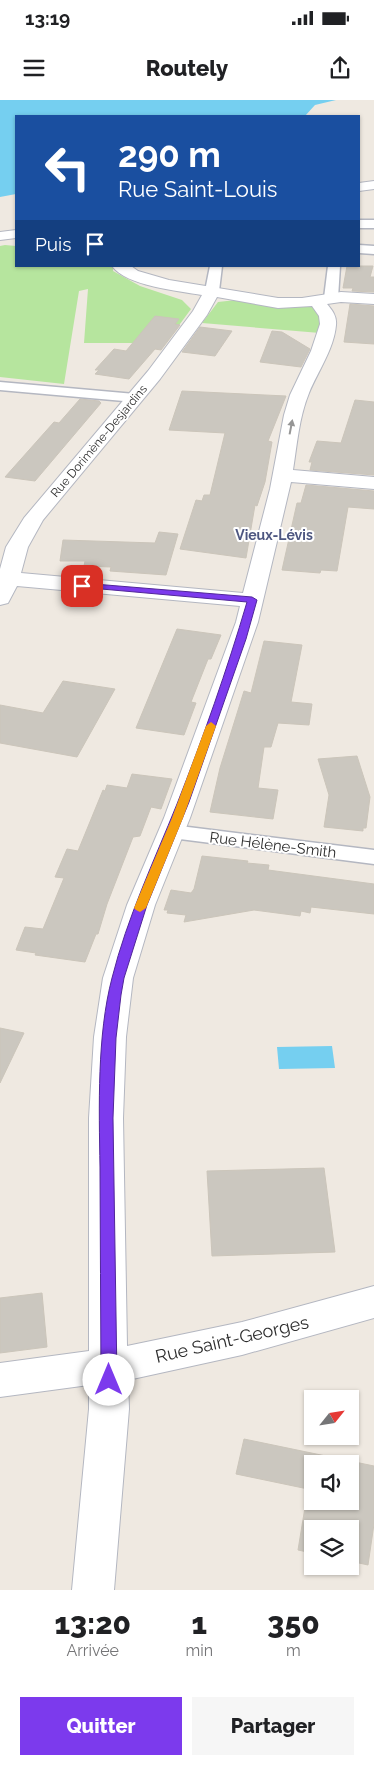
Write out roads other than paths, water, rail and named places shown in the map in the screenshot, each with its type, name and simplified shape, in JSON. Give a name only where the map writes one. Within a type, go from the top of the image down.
[{"type":"main road","points":[[360,178],[374,176]]},
{"type":"main road","points":[[360,187],[374,185]]},
{"type":"main road","points":[[0,236],[15,234]]},
{"type":"main road","points":[[122,267],[132,274],[167,284],[290,304],[323,299],[374,298]]},
{"type":"main road","points":[[167,284],[188,296],[201,312]]},
{"type":"main road","name":"Rue Dorimène-Desjardins","points":[[3,585],[17,547],[34,518],[135,398],[201,312],[212,291]]},
{"type":"main road","points":[[93,1590],[109,1410],[106,1118],[110,1038],[118,978],[141,905],[172,832],[218,705],[252,600],[283,475],[293,415],[320,351],[328,324],[323,299]]},
{"type":"main road","points":[[283,475],[374,483]]},
{"type":"main road","points":[[3,585],[252,600]]},
{"type":"main road","name":"Rue Saint-Georges","points":[[0,1380],[109,1366],[161,1357],[237,1339],[374,1302]]},
{"type":"street","points":[[360,224],[374,224]]},
{"type":"street","points":[[360,248],[374,250]]},
{"type":"street","points":[[212,291],[216,267]]},
{"type":"street","points":[[323,299],[334,267]]},
{"type":"street","points":[[0,386],[135,398]]},
{"type":"street","name":"Rue Hélène-Smith","points":[[172,832],[374,857]]},
{"type":"water","points":[[0,100],[336,100],[315,105],[306,115],[15,115],[15,194],[0,197]]},
{"type":"water","points":[[332,1046],[335,1068],[279,1069],[277,1047]]},
{"type":"district","name":"Vieux-Lévis","points":[[274,535]]}]
